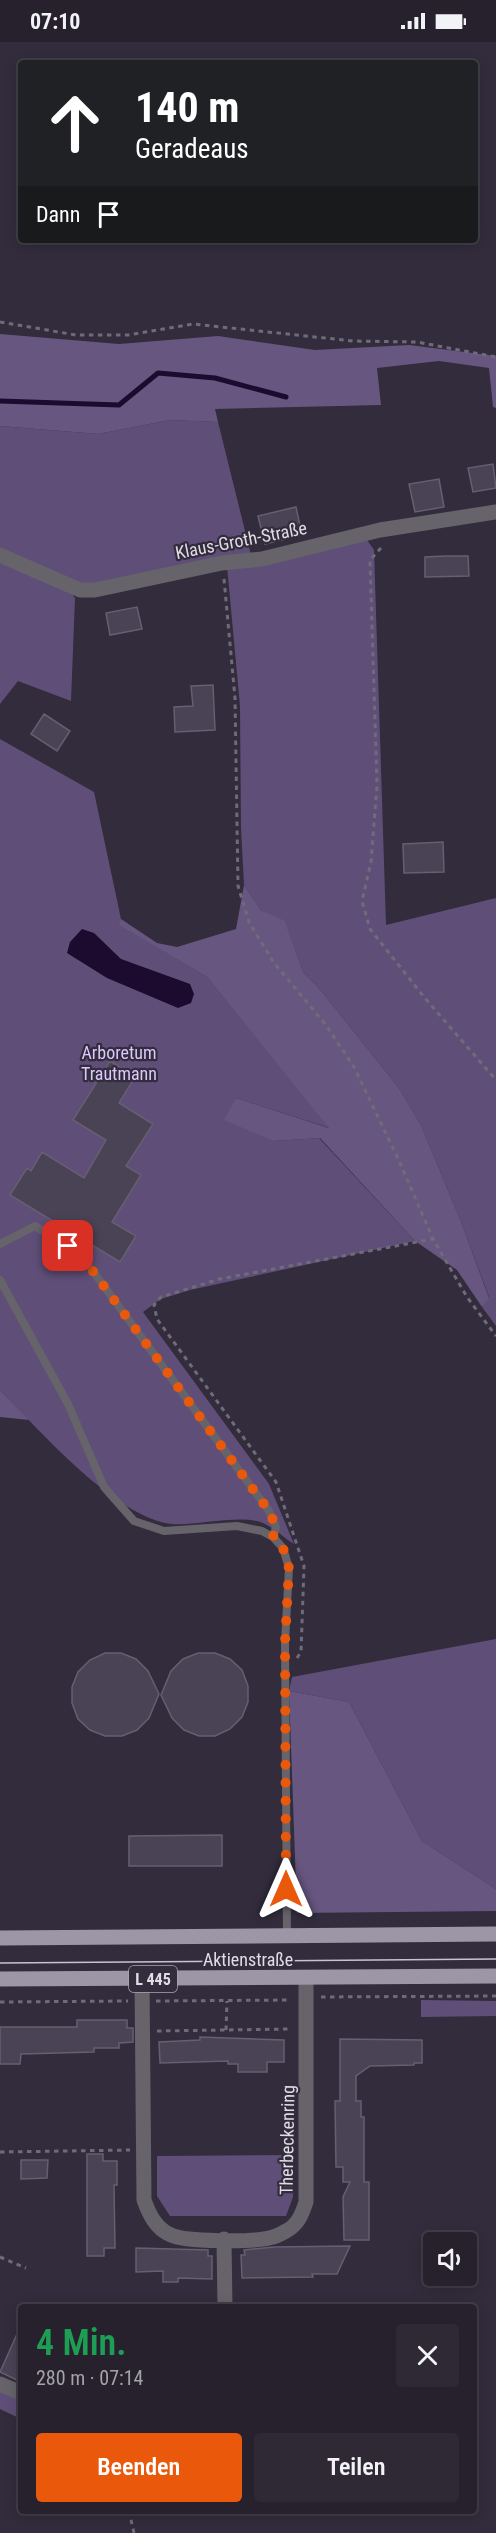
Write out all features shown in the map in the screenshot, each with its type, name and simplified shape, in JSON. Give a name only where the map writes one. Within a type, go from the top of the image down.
[{"type":"main road","name":"Aktienstraße","points":[[0,1938],[496,1934]]},
{"type":"main road","name":"Aktienstraße","points":[[0,1979],[496,1976]]},
{"type":"street","name":"Klaus-Groth-Straße","points":[[0,555],[80,590],[95,590],[222,563],[262,559],[380,530],[496,512]]},
{"type":"street","name":"Therbeckenring","points":[[141,1979],[144,2199],[149,2214],[160,2228],[172,2236],[186,2239],[224,2239],[269,2238],[288,2231],[301,2218],[306,2202],[308,1998],[306,1978]]},
{"type":"street","points":[[224,2239],[225,2304]]},
{"type":"street","points":[[0,2384],[18,2392]]},
{"type":"lane","name":"Aktienstraße","points":[[0,1244],[35,1226],[81,1255],[269,1511],[276,1527],[273,1537],[283,1548],[289,1568],[285,1674],[287,1936]]},
{"type":"lane","points":[[0,1280],[68,1404],[104,1487],[134,1521],[164,1531],[237,1526],[262,1531],[273,1537]]},
{"type":"path","points":[[0,322],[76,335],[128,335],[193,324],[353,341],[417,342],[496,357]]},
{"type":"path","points":[[381,548],[370,560],[377,786],[370,862],[362,901],[370,929],[424,997],[496,1080]]},
{"type":"path","points":[[222,563],[235,698],[238,886],[249,922],[274,963],[326,1026],[354,1067],[433,1239],[462,1290],[496,1336]]},
{"type":"path","points":[[285,1674],[301,1652],[304,1566],[276,1482],[157,1319],[154,1305],[160,1297],[220,1279],[433,1239]]},
{"type":"path","points":[[308,1998],[496,1996]]},
{"type":"path","points":[[225,2030],[226,2001]]},
{"type":"path","points":[[142,2031],[308,2029]]},
{"type":"path","points":[[0,2151],[144,2150]]},
{"type":"path","points":[[0,2257],[26,2268]]},
{"type":"path","points":[[130,2514],[134,2533]]},
{"type":"green space","points":[[170,420],[218,422],[251,555],[100,584],[75,583],[0,551],[0,426],[98,434]]},
{"type":"green space","points":[[367,540],[374,550],[386,925],[496,898],[496,1326],[482,1307],[489,1297],[421,1125],[399,1088],[319,988],[303,972],[285,922],[261,910],[244,885],[240,706],[227,566]]},
{"type":"green space","points":[[0,560],[70,591],[75,598],[71,701],[18,681],[0,704]]},
{"type":"green space","name":"Arboretum Trautmann","points":[[0,739],[94,792],[121,919],[120,925],[207,977],[330,1128],[236,1098],[274,1141],[319,1138],[415,1241],[190,1290],[161,1299],[143,1312],[269,1484],[294,1544],[263,1523],[231,1520],[172,1524],[150,1518],[127,1506],[103,1490],[80,1470],[0,1390]]},
{"type":"green space","points":[[496,1639],[496,1889],[422,1841],[349,1702],[289,1691],[292,1677]]},
{"type":"green space","points":[[421,2000],[496,2001],[496,2016],[421,2017]]},
{"type":"green space","points":[[293,2155],[293,2197],[286,2216],[170,2216],[157,2196],[157,2156]]},
{"type":"green space","points":[[0,2391],[18,2399],[18,2418],[0,2409]]},
{"type":"shaded area","points":[[0,334],[119,344],[218,336],[315,350],[409,345],[496,356],[496,408],[493,407],[489,368],[439,361],[377,368],[381,405],[215,409],[218,422],[170,420],[98,434],[0,426]]},
{"type":"shaded area","points":[[244,885],[261,910],[285,921],[303,972],[319,988],[399,1088],[421,1125],[462,1224],[489,1298],[482,1307],[457,1270],[415,1241],[320,1138],[274,1141],[224,1120],[236,1098],[329,1128],[207,977],[119,925],[121,919],[157,943],[177,947],[236,929]]},
{"type":"shaded area","points":[[82,929],[94,933],[121,959],[190,984],[194,994],[191,1003],[178,1008],[107,978],[67,953],[70,942]]},
{"type":"shaded area","points":[[0,1390],[29,1420],[0,1417]]},
{"type":"shaded area","points":[[289,1691],[349,1702],[422,1841],[496,1889],[496,1911],[297,1913]]},
{"type":"building","points":[[493,464],[496,488],[473,492],[468,468]]},
{"type":"building","points":[[439,479],[444,507],[415,512],[409,484]]},
{"type":"building","points":[[296,507],[302,535],[265,544],[258,516]]},
{"type":"building","points":[[468,556],[469,576],[425,577],[425,557]]},
{"type":"building","points":[[137,607],[142,629],[110,635],[106,613]]},
{"type":"building","points":[[213,685],[215,730],[175,732],[174,707],[193,706],[191,686]]},
{"type":"building","points":[[44,714],[70,731],[57,751],[31,734]]},
{"type":"building","points":[[443,842],[444,872],[404,873],[403,844]]},
{"type":"building","points":[[110,1061],[135,1077],[119,1103],[153,1124],[126,1166],[141,1175],[112,1222],[136,1236],[120,1262],[10,1195],[27,1168],[31,1171],[42,1152],[84,1178],[106,1140],[73,1120]]},
{"type":"building","points":[[105,1653],[121,1653],[136,1659],[148,1671],[159,1694],[149,1718],[137,1730],[122,1736],[105,1736],[90,1730],[78,1719],[72,1703],[72,1687],[78,1672],[90,1660]]},
{"type":"building","points":[[198,1653],[215,1653],[230,1659],[242,1670],[248,1686],[248,1702],[242,1717],[230,1729],[215,1736],[199,1736],[184,1730],[172,1718],[161,1695],[171,1671],[183,1659]]},
{"type":"building","points":[[222,1835],[222,1866],[129,1866],[129,1836]]},
{"type":"building","points":[[77,2020],[127,2020],[127,2028],[133,2028],[133,2042],[119,2043],[119,2048],[94,2048],[94,2052],[21,2054],[20,2064],[0,2064],[0,2027],[77,2027]]},
{"type":"building","points":[[200,2037],[284,2040],[284,2062],[267,2062],[267,2072],[238,2072],[238,2064],[228,2064],[228,2061],[160,2063],[159,2042],[200,2040]]},
{"type":"building","points":[[340,2039],[422,2040],[422,2063],[370,2066],[356,2076],[356,2101],[361,2101],[361,2117],[364,2117],[364,2182],[369,2182],[369,2240],[344,2240],[343,2197],[350,2182],[343,2182],[343,2167],[336,2167],[335,2101],[340,2101]]},
{"type":"building","points":[[87,2154],[103,2154],[103,2161],[117,2161],[117,2185],[114,2185],[115,2248],[104,2248],[104,2256],[87,2256]]},
{"type":"building","points":[[21,2160],[48,2160],[47,2178],[21,2179]]},
{"type":"building","points":[[350,2246],[337,2274],[312,2274],[313,2277],[242,2278],[241,2255],[245,2255],[244,2250],[274,2247]]},
{"type":"building","points":[[136,2248],[208,2250],[208,2256],[212,2256],[212,2279],[178,2278],[178,2282],[163,2282],[163,2271],[136,2272]]},
{"type":"building","points":[[18,2332],[18,2381],[0,2372]]},
{"type":"waterway","points":[[0,401],[119,405],[158,373],[215,378],[286,397]]},
{"type":"tram line","points":[[0,1963],[496,1959]]},
{"type":"route","points":[[68,1246],[81,1255],[269,1511],[276,1527],[273,1537],[283,1548],[289,1568],[285,1642],[286,1889]]}]
